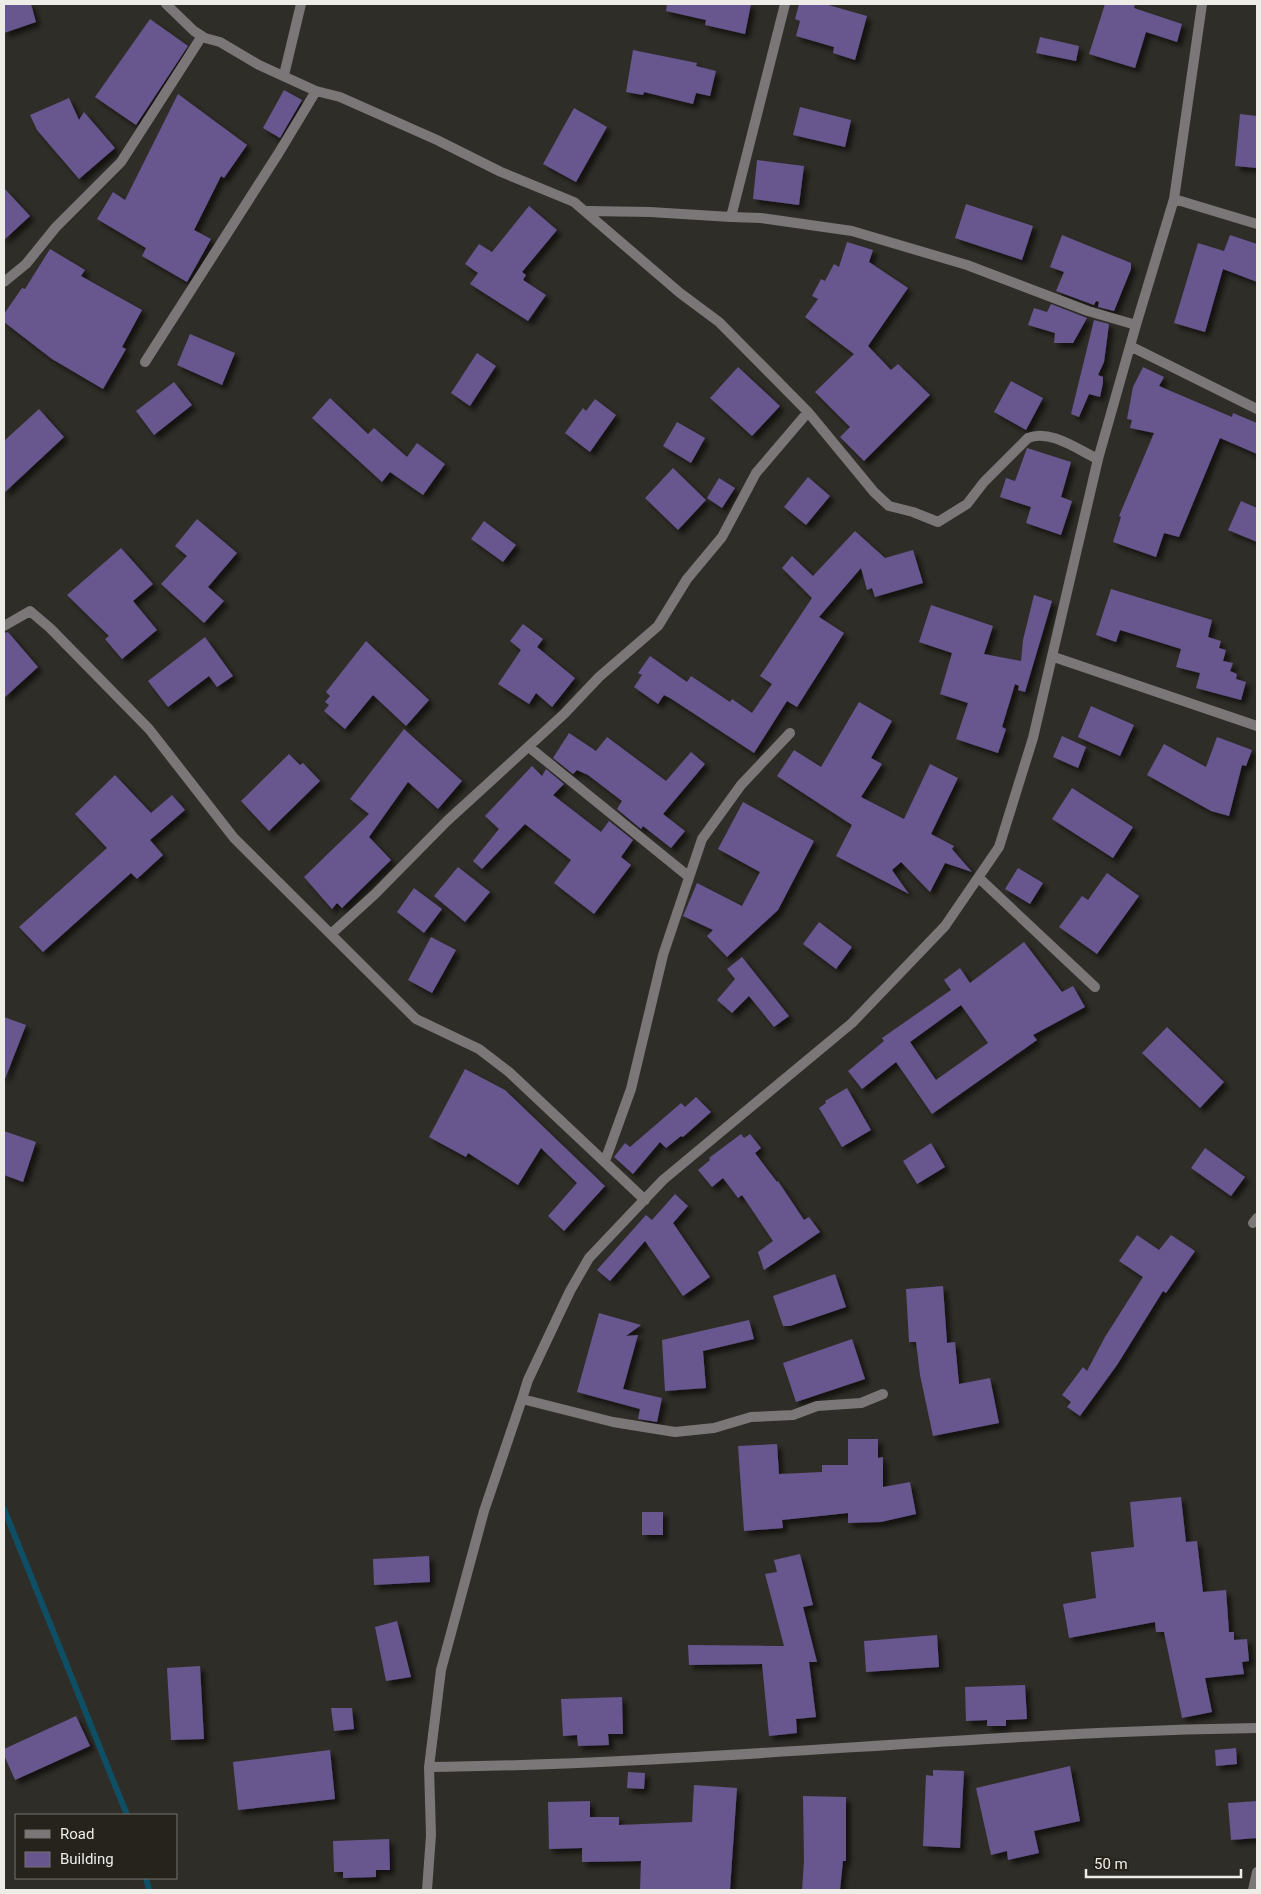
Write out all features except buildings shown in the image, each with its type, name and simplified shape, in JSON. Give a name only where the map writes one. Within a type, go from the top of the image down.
[{"type":"street","points":[[166,4],[202,36],[220,42],[259,65],[316,91],[340,97],[430,137],[501,172],[574,202],[588,211],[680,293],[719,322],[808,412],[874,492],[890,506],[913,512],[938,522],[967,504],[984,482],[1028,438],[1035,435],[1049,436],[1098,459]]},
{"type":"street","points":[[284,75],[301,4]]},
{"type":"street","points":[[731,217],[785,4]]},
{"type":"street","points":[[427,1890],[431,1836],[430,1767],[442,1670],[484,1511],[528,1380],[566,1300],[589,1258],[663,1180],[852,1023],[945,926],[999,847],[1033,738],[1054,657],[1098,459],[1174,199],[1202,4]]},
{"type":"street","points":[[4,282],[26,264],[56,227],[121,162],[202,36]]},
{"type":"street","points":[[145,362],[316,91]]},
{"type":"street","points":[[1174,199],[1257,224]]},
{"type":"street","points":[[588,211],[650,212],[760,218],[852,231],[967,265],[1088,311],[1136,325]]},
{"type":"street","points":[[1130,346],[1257,409]]},
{"type":"street","points":[[331,934],[376,894],[447,821],[564,714],[598,677],[658,626],[687,579],[722,537],[756,473],[808,412]]},
{"type":"street","points":[[4,626],[30,611],[50,628],[149,729],[234,838],[416,1018],[479,1049],[509,1072],[645,1200]]},
{"type":"street","points":[[1054,657],[1257,726]]},
{"type":"street","points":[[605,1161],[631,1089],[663,955],[702,839],[741,785],[790,733]]},
{"type":"street","points":[[528,747],[688,876]]},
{"type":"street","points":[[979,878],[1095,987]]},
{"type":"street","points":[[522,1399],[613,1422],[675,1432],[714,1428],[752,1416],[793,1415],[817,1406],[861,1403],[883,1394]]},
{"type":"street","points":[[430,1767],[549,1765],[1076,1734],[1257,1728]]},
{"type":"street","points":[[1253,1890],[1257,1872]]},
{"type":"waterway","points":[[4,1509],[127,1814]]},
{"type":"waterway","points":[[146,1879],[149,1890]]}]
